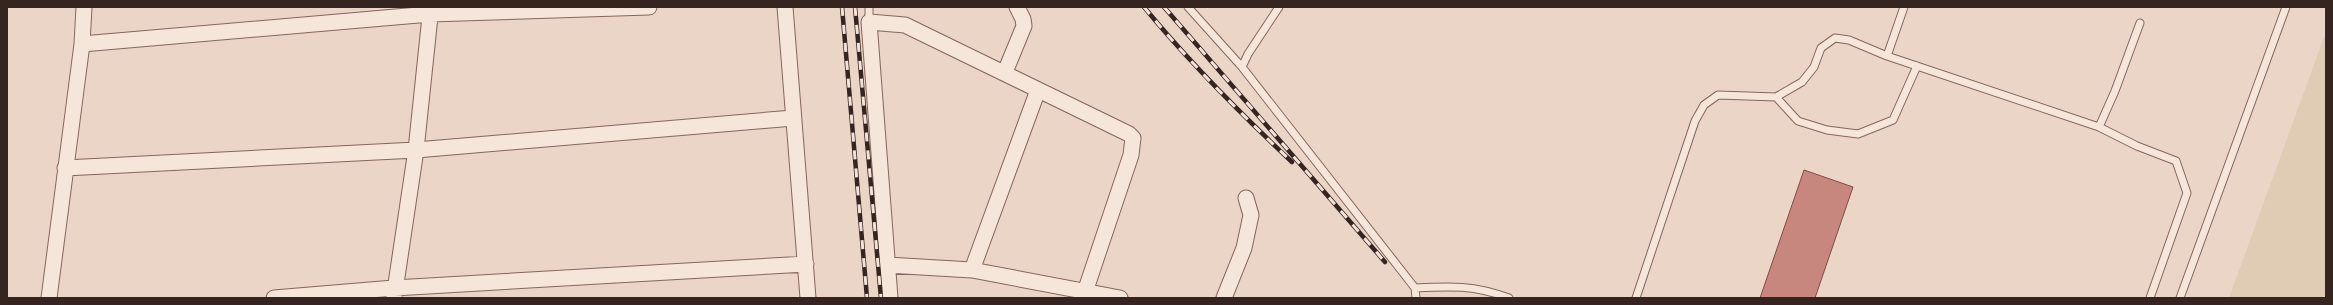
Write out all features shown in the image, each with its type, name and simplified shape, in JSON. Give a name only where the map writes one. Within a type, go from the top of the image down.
[{"type":"street","points":[[49,298],[82,44],[84,7]]},
{"type":"street","points":[[82,44],[430,11],[649,7]]},
{"type":"street","points":[[785,7],[808,298]]},
{"type":"street","points":[[1005,72],[1024,26],[1023,19],[1017,7]]},
{"type":"street","points":[[394,293],[416,150],[430,11]]},
{"type":"street","points":[[890,298],[869,22],[904,25],[1005,72],[1038,90],[1129,134],[1134,142],[1085,292]]},
{"type":"street","points":[[972,270],[1038,90]]},
{"type":"street","points":[[65,168],[416,150],[793,118]]},
{"type":"street","points":[[1224,298],[1244,248],[1251,215],[1246,198]]},
{"type":"street","points":[[274,298],[394,293],[806,264]]},
{"type":"street","points":[[887,265],[972,270],[1120,298]]},
{"type":"lane","points":[[869,7],[869,22]]},
{"type":"lane","points":[[1188,7],[1242,67],[1415,288],[1416,298]]},
{"type":"lane","points":[[1242,67],[1248,54],[1279,7]]},
{"type":"lane","points":[[1887,56],[1904,7]]},
{"type":"lane","points":[[2180,298],[2286,7]]},
{"type":"lane","points":[[2099,127],[2115,91],[2140,23]]},
{"type":"lane","points":[[1636,298],[1695,121],[1704,106],[1718,96],[1776,97],[1802,82],[1814,67],[1821,48],[1835,38],[1848,40],[1887,56],[2099,127],[2137,146],[2176,161],[2187,193],[2150,298]]},
{"type":"lane","points":[[1776,97],[1798,121],[1827,130],[1858,134],[1892,120],[1917,66]]},
{"type":"lane","points":[[1415,288],[1458,286],[1489,291],[1509,298]]},
{"type":"shaded area","points":[[2324,37],[2326,38],[2326,298],[2229,298]]},
{"type":"building","points":[[1804,170],[1853,187],[1815,298],[1760,298]]},
{"type":"railway","points":[[842,7],[867,298]]},
{"type":"railway","points":[[855,7],[881,298]]},
{"type":"railway","points":[[1144,7],[1215,87],[1292,162]]},
{"type":"railway","points":[[1164,7],[1385,262]]}]
